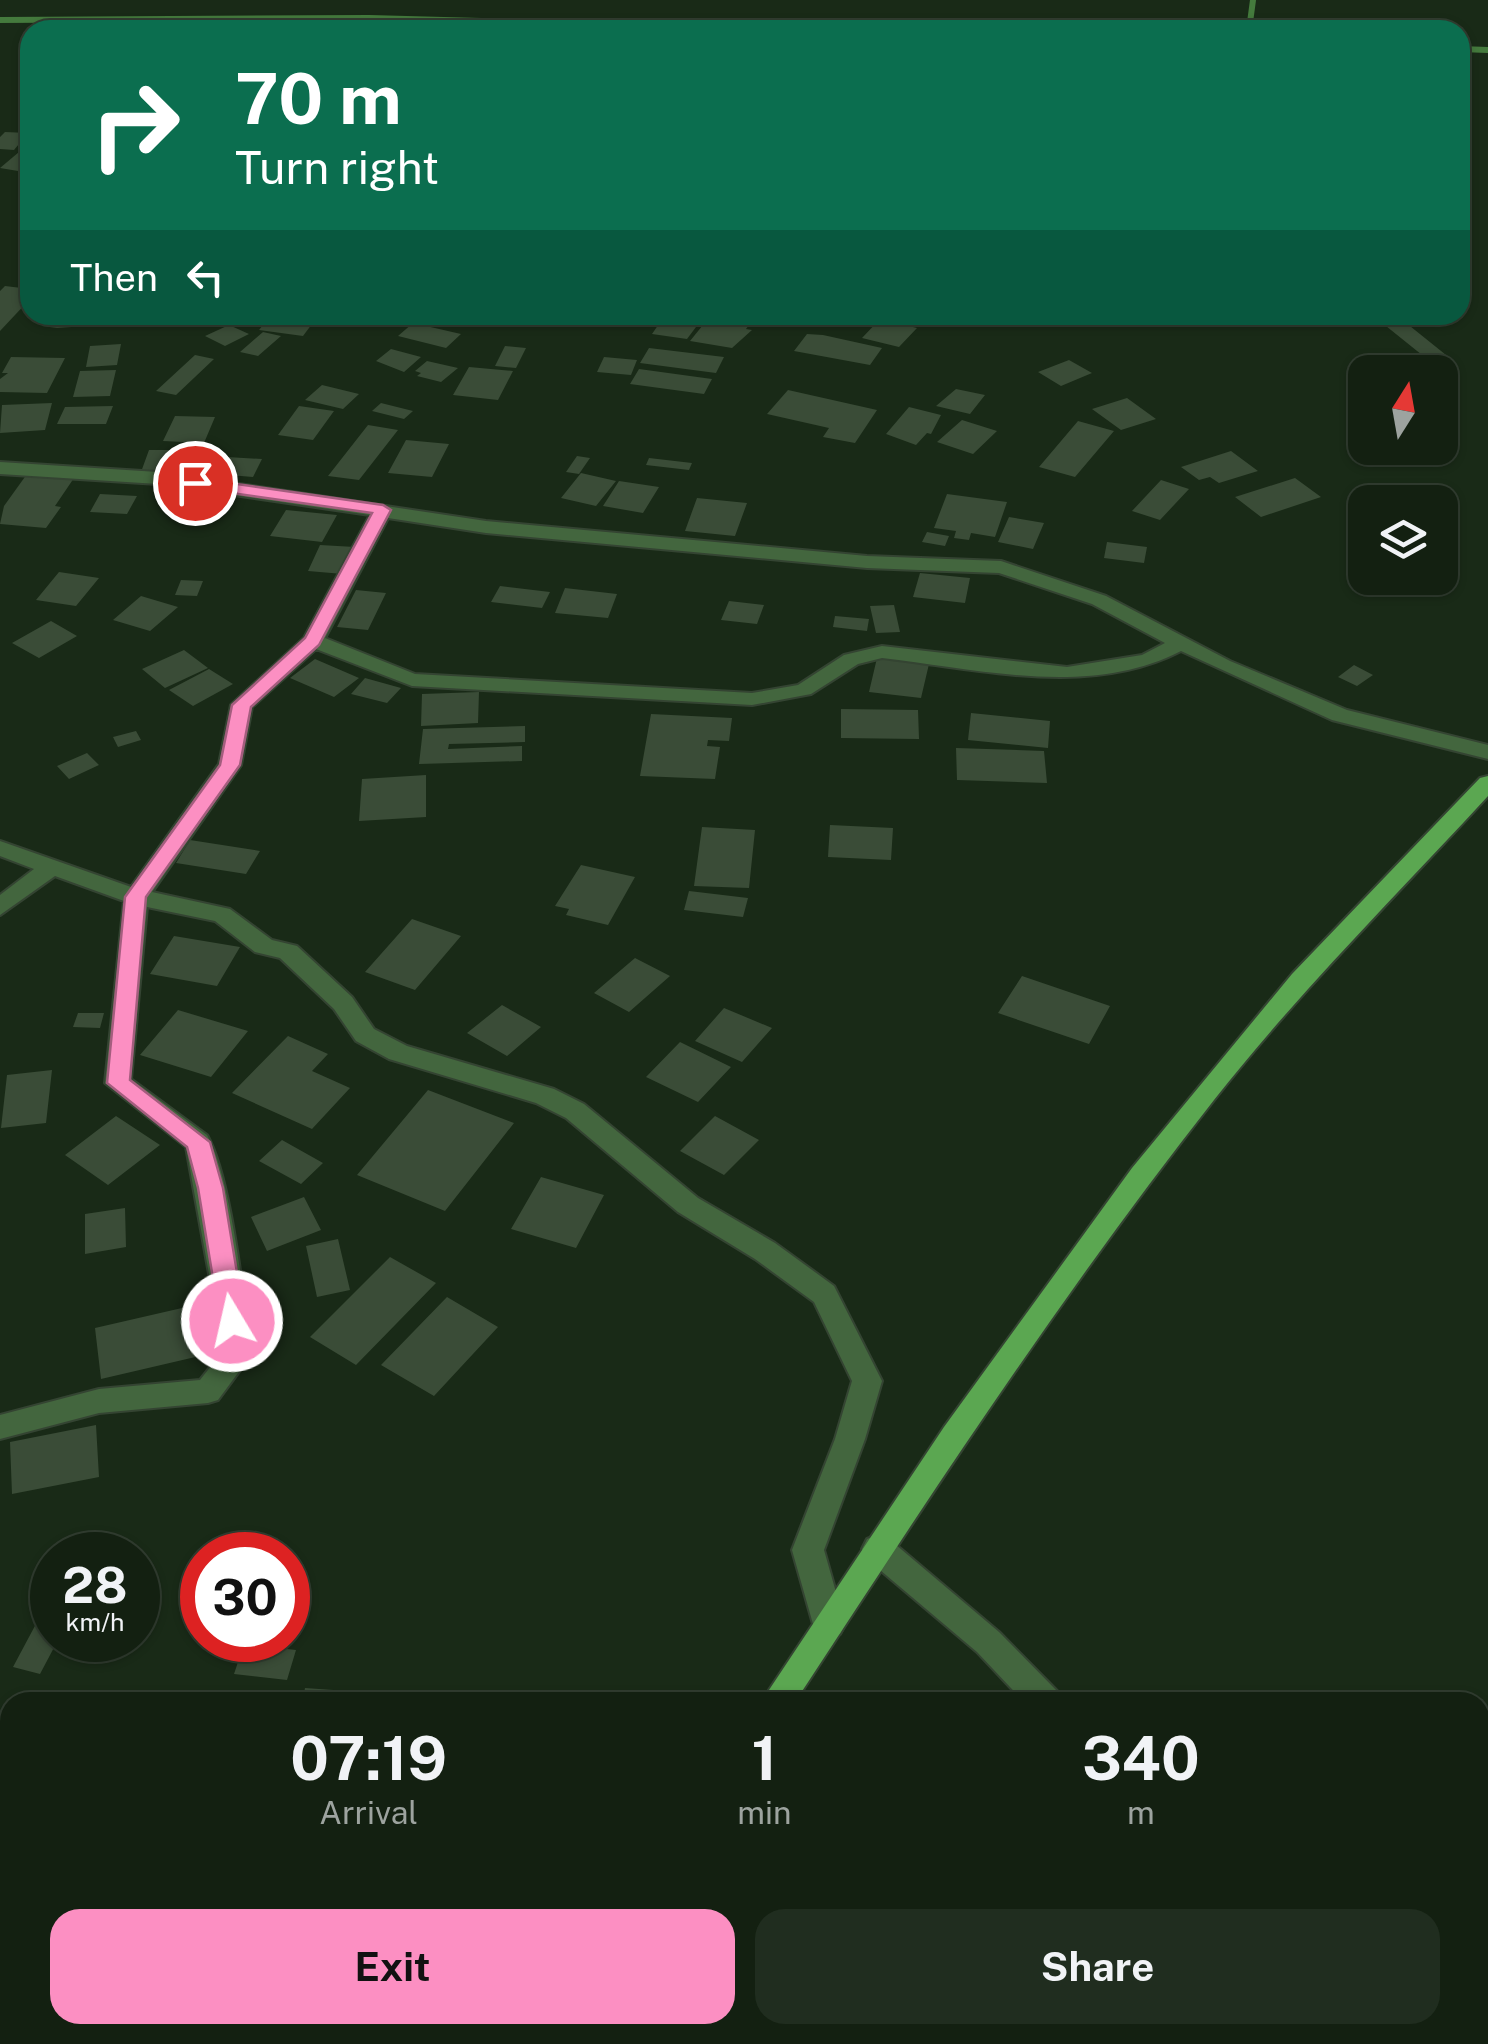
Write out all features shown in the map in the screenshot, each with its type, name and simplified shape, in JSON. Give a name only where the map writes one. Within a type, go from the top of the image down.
[{"type":"main road","points":[[784,1692],[922,1481],[1128,1193],[1276,1008],[1485,791]]},
{"type":"street","points":[[0,468],[158,478],[486,527],[867,562],[1000,566],[1098,600],[1181,643],[1340,715],[1488,752]]},
{"type":"street","points":[[0,1427],[98,1401],[208,1391],[238,1354],[210,1188],[198,1142],[118,1083],[136,897],[230,765],[242,705],[313,641],[383,510]]},
{"type":"street","points":[[313,641],[412,680],[752,700],[804,690],[850,659],[882,652],[1067,673],[1148,660],[1181,643]]},
{"type":"street","points":[[0,848],[136,897],[222,915],[264,946],[288,952],[344,1004],[364,1036],[398,1053],[545,1096],[575,1111],[688,1204],[765,1251],[824,1294],[867,1381],[850,1439],[808,1550],[828,1624]]},
{"type":"street","points":[[0,907],[51,867]]},
{"type":"street","points":[[878,1549],[988,1642],[1036,1692]]},
{"type":"building","points":[[5,132],[20,133],[20,143],[14,150],[0,149],[0,137]]},
{"type":"building","points":[[19,152],[20,152],[20,171],[0,168]]},
{"type":"building","points":[[5,286],[20,288],[20,310],[0,331],[0,291]]},
{"type":"building","points":[[42,325],[100,325],[57,328]]},
{"type":"building","points":[[229,325],[249,334],[225,346],[205,336]]},
{"type":"building","points":[[263,325],[311,325],[303,336],[259,330]]},
{"type":"building","points":[[411,325],[461,334],[446,348],[398,336]]},
{"type":"building","points":[[658,325],[698,325],[687,339],[652,334]]},
{"type":"building","points":[[703,325],[749,325],[746,329],[752,330],[732,348],[690,341]]},
{"type":"building","points":[[874,325],[917,328],[899,347],[862,338]]},
{"type":"building","points":[[1385,325],[1409,325],[1446,355],[1422,355]]},
{"type":"building","points":[[263,332],[281,336],[258,356],[240,352]]},
{"type":"building","points":[[807,334],[882,348],[870,365],[794,351]]},
{"type":"building","points":[[121,344],[117,365],[86,367],[90,346]]},
{"type":"building","points":[[505,346],[526,348],[516,368],[495,366]]},
{"type":"building","points":[[649,348],[724,357],[716,373],[640,363]]},
{"type":"building","points":[[391,349],[421,357],[404,372],[376,361]]},
{"type":"building","points":[[195,355],[214,359],[176,395],[156,391]]},
{"type":"building","points":[[11,357],[65,358],[47,393],[0,392],[0,379],[8,373],[2,373]]},
{"type":"building","points":[[604,357],[637,360],[631,375],[597,372]]},
{"type":"building","points":[[1069,360],[1092,373],[1061,386],[1038,372]]},
{"type":"building","points":[[427,361],[458,368],[441,382],[417,376],[421,373],[415,371]]},
{"type":"building","points":[[469,367],[513,371],[498,400],[453,395]]},
{"type":"building","points":[[639,369],[712,379],[704,394],[630,384]]},
{"type":"building","points":[[116,370],[110,396],[73,397],[80,371]]},
{"type":"building","points":[[322,385],[359,394],[343,409],[305,400]]},
{"type":"building","points":[[956,389],[985,395],[970,414],[936,406]]},
{"type":"building","points":[[788,390],[877,410],[855,443],[823,437],[829,428],[767,414]]},
{"type":"building","points":[[1127,398],[1156,419],[1121,430],[1092,409]]},
{"type":"building","points":[[52,403],[45,430],[0,433],[2,405]]},
{"type":"building","points":[[381,403],[413,411],[404,419],[372,411]]},
{"type":"building","points":[[113,406],[106,424],[57,424],[65,407]]},
{"type":"building","points":[[299,406],[334,411],[313,440],[278,435]]},
{"type":"building","points":[[909,407],[941,415],[931,434],[927,433],[916,445],[886,434]]},
{"type":"building","points":[[175,416],[215,417],[204,443],[163,441]]},
{"type":"building","points":[[962,420],[997,431],[973,454],[937,442]]},
{"type":"building","points":[[1078,421],[1114,431],[1075,477],[1039,467]]},
{"type":"building","points":[[368,425],[398,430],[359,480],[328,476]]},
{"type":"building","points":[[406,440],[449,444],[432,477],[388,473]]},
{"type":"building","points":[[149,450],[191,450],[185,471],[141,472]]},
{"type":"building","points":[[1231,451],[1258,471],[1219,483],[1210,477],[1199,480],[1181,467]]},
{"type":"building","points":[[577,456],[590,458],[579,474],[566,472]]},
{"type":"building","points":[[227,457],[262,459],[253,477],[217,474]]},
{"type":"building","points":[[649,458],[692,463],[689,470],[646,465]]},
{"type":"building","points":[[581,473],[616,481],[596,506],[561,498]]},
{"type":"building","points":[[27,474],[74,478],[46,528],[0,524],[4,506]]},
{"type":"building","points":[[1295,478],[1321,497],[1261,517],[1235,497]]},
{"type":"building","points":[[1161,480],[1189,489],[1160,520],[1132,511]]},
{"type":"building","points":[[619,481],[659,487],[643,513],[603,506]]},
{"type":"building","points":[[100,494],[137,496],[127,514],[90,512]]},
{"type":"building","points":[[947,494],[1007,502],[995,537],[971,533],[969,540],[954,538],[956,531],[934,528]]},
{"type":"building","points":[[697,498],[747,503],[735,536],[685,531]]},
{"type":"building","points":[[286,510],[337,515],[322,542],[270,536]]},
{"type":"building","points":[[1009,517],[1044,523],[1033,549],[998,542]]},
{"type":"building","points":[[927,532],[949,536],[945,546],[922,542]]},
{"type":"building","points":[[1107,542],[1147,547],[1144,563],[1104,558]]},
{"type":"building","points":[[320,545],[355,547],[343,574],[308,571]]},
{"type":"building","points":[[59,572],[99,578],[76,606],[36,600]]},
{"type":"building","points":[[920,573],[970,578],[965,603],[913,597]]},
{"type":"building","points":[[181,580],[203,581],[197,596],[175,595]]},
{"type":"building","points":[[500,586],[550,592],[542,608],[491,602]]},
{"type":"building","points":[[565,588],[617,594],[608,618],[555,613]]},
{"type":"building","points":[[356,590],[386,593],[368,630],[337,627]]},
{"type":"building","points":[[141,596],[178,607],[150,631],[113,620]]},
{"type":"building","points":[[729,601],[764,605],[757,624],[721,620]]},
{"type":"building","points":[[894,605],[900,632],[876,633],[870,606]]},
{"type":"building","points":[[835,616],[869,619],[867,631],[833,627]]},
{"type":"building","points":[[51,621],[77,636],[39,658],[12,643]]},
{"type":"building","points":[[184,650],[208,668],[165,688],[142,669]]},
{"type":"building","points":[[877,658],[929,664],[921,698],[869,692]]},
{"type":"building","points":[[315,659],[359,678],[334,697],[290,678]]},
{"type":"building","points":[[1354,665],[1373,675],[1357,686],[1338,677]]},
{"type":"building","points":[[209,669],[233,684],[193,706],[169,690]]},
{"type":"building","points":[[365,678],[401,688],[387,703],[351,694]]},
{"type":"building","points":[[479,692],[478,723],[421,726],[422,694]]},
{"type":"building","points":[[841,709],[918,710],[919,739],[841,738]]},
{"type":"building","points":[[971,713],[1050,721],[1048,748],[968,740]]},
{"type":"building","points":[[651,714],[732,718],[729,741],[708,740],[707,746],[720,747],[715,779],[640,776]]},
{"type":"building","points":[[525,726],[525,742],[449,744],[448,749],[522,746],[522,761],[419,764],[423,729]]},
{"type":"building","points":[[136,731],[141,740],[118,747],[113,737]]},
{"type":"building","points":[[956,748],[1044,751],[1047,783],[957,780]]},
{"type":"building","points":[[87,753],[99,765],[69,779],[57,766]]},
{"type":"building","points":[[426,775],[426,817],[359,821],[362,779]]},
{"type":"building","points":[[830,825],[893,828],[891,860],[828,857]]},
{"type":"building","points":[[702,827],[755,830],[749,888],[694,886]]},
{"type":"building","points":[[190,840],[260,851],[246,874],[176,863]]},
{"type":"building","points":[[581,865],[635,877],[608,925],[566,915],[569,909],[555,906]]},
{"type":"building","points":[[689,891],[748,898],[743,917],[684,910]]},
{"type":"building","points":[[412,919],[461,936],[415,990],[365,972]]},
{"type":"building","points":[[174,936],[240,947],[217,986],[150,974]]},
{"type":"building","points":[[635,958],[670,976],[629,1012],[594,993]]},
{"type":"building","points":[[1022,976],[1110,1006],[1089,1044],[998,1013]]},
{"type":"building","points":[[502,1005],[541,1027],[507,1056],[467,1033]]},
{"type":"building","points":[[724,1008],[772,1028],[742,1062],[695,1041]]},
{"type":"building","points":[[178,1010],[248,1031],[211,1077],[140,1055]]},
{"type":"building","points":[[78,1013],[104,1013],[100,1028],[73,1027]]},
{"type":"building","points":[[288,1036],[328,1054],[312,1071],[350,1088],[312,1129],[232,1093]]},
{"type":"building","points":[[680,1042],[731,1067],[698,1102],[646,1077]]},
{"type":"building","points":[[52,1070],[46,1123],[1,1128],[7,1075]]},
{"type":"building","points":[[428,1090],[514,1123],[445,1211],[357,1175]]},
{"type":"building","points":[[116,1116],[160,1145],[108,1185],[65,1155]]},
{"type":"building","points":[[715,1116],[759,1140],[724,1175],[680,1151]]},
{"type":"building","points":[[282,1140],[323,1163],[301,1184],[259,1161]]},
{"type":"building","points":[[541,1177],[604,1195],[576,1248],[511,1229]]},
{"type":"building","points":[[304,1197],[321,1230],[267,1251],[251,1217]]},
{"type":"building","points":[[125,1208],[126,1247],[85,1254],[85,1214]]},
{"type":"building","points":[[338,1239],[350,1290],[317,1297],[306,1246]]},
{"type":"building","points":[[390,1257],[436,1283],[356,1365],[310,1337]]},
{"type":"building","points":[[447,1297],[498,1327],[434,1396],[381,1365]]},
{"type":"building","points":[[195,1305],[204,1355],[101,1379],[95,1328]]},
{"type":"building","points":[[96,1425],[99,1477],[12,1494],[10,1442]]},
{"type":"building","points":[[30,1635],[30,1662],[46,1662],[40,1674],[13,1667]]},
{"type":"building","points":[[238,1662],[292,1662],[287,1680],[234,1674]]},
{"type":"building","points":[[305,1688],[362,1692],[304,1692]]},
{"type":"waterway","points":[[1250,20],[1253,0]]},
{"type":"waterway","points":[[0,20],[443,20]]},
{"type":"waterway","points":[[1470,49],[1488,50]]},
{"type":"route","points":[[195,483],[383,510],[313,641],[242,705],[230,765],[136,897],[118,1083],[198,1142],[210,1188],[232,1321]]}]
